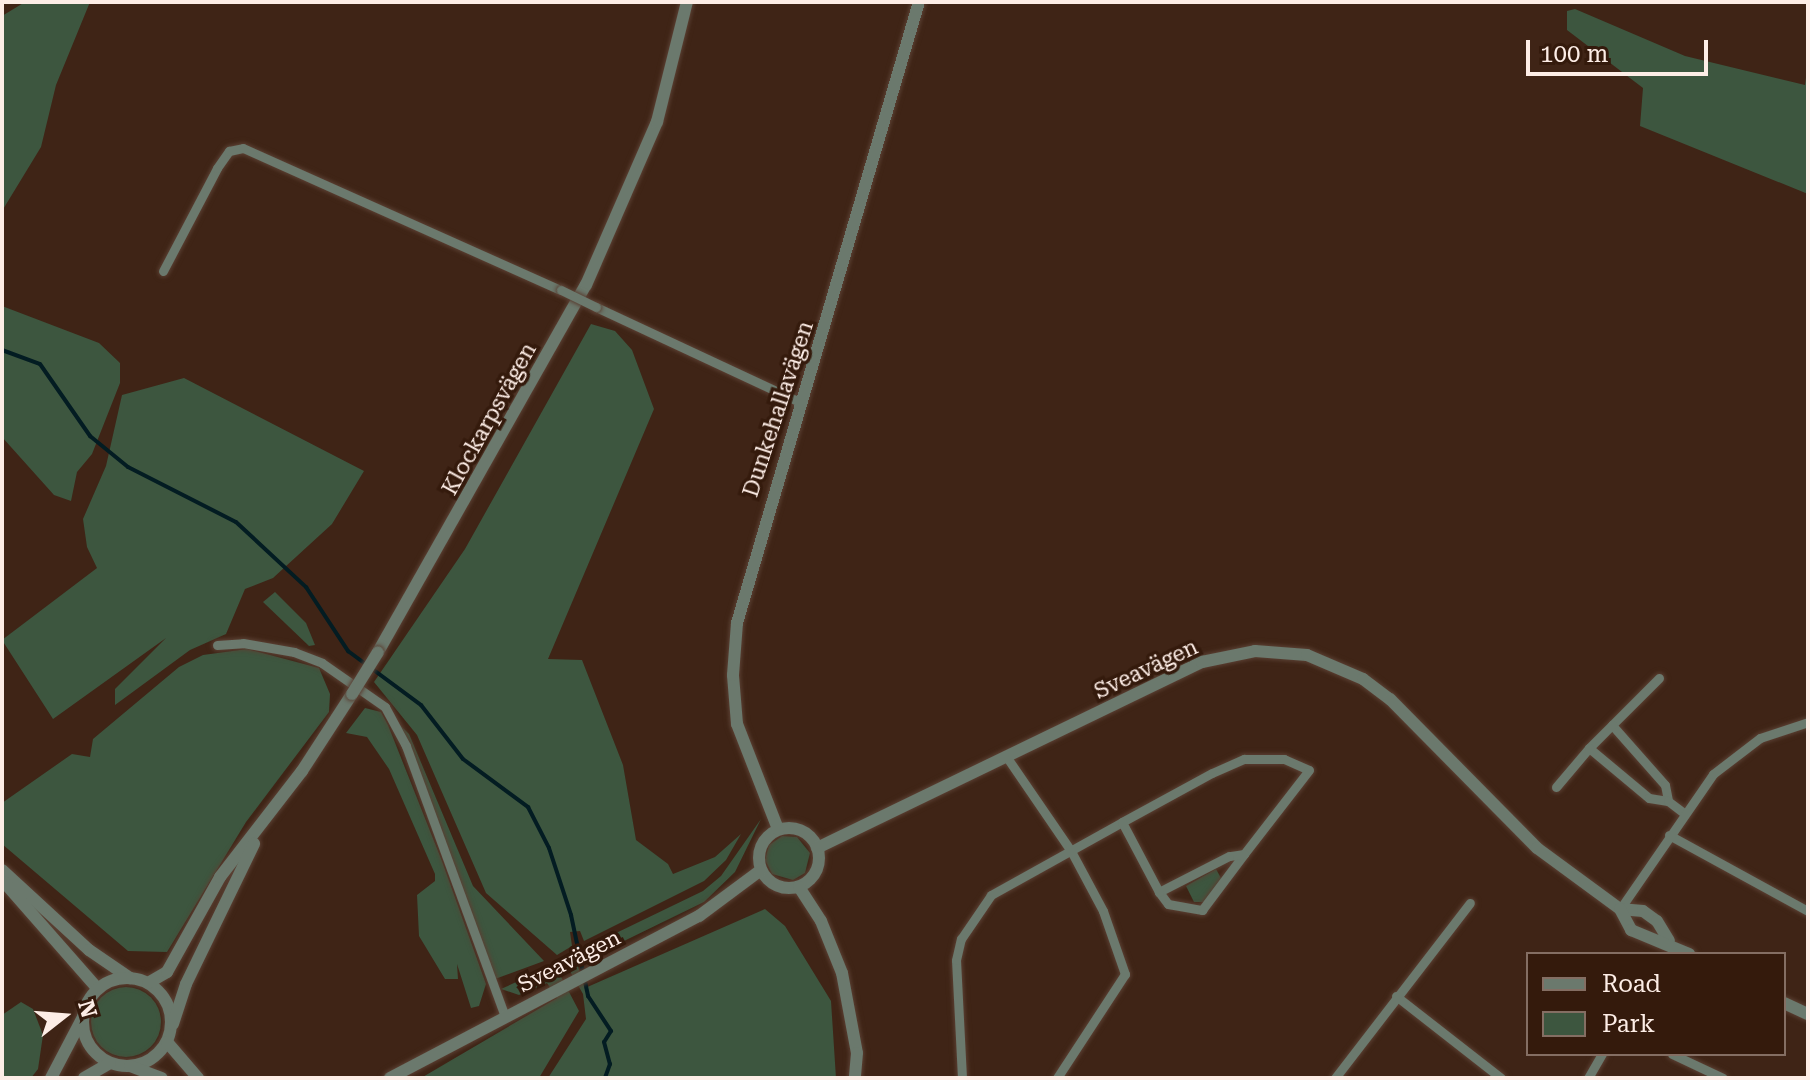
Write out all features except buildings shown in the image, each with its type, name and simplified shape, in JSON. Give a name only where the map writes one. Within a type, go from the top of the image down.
[{"type":"street","name":"Klockarpsvägen","points":[[262,826],[378,652],[586,285],[657,122],[678,56],[687,2]]},
{"type":"street","name":"Dunkehallavägen","points":[[778,829],[737,724],[733,675],[737,623],[755,550],[802,403],[919,2]]},
{"type":"street","points":[[163,271],[217,168],[229,151],[243,148],[561,290],[802,403]]},
{"type":"street","points":[[217,645],[243,643],[294,652],[322,663],[385,707],[406,746],[505,1016]]},
{"type":"street","name":"Sveavägen","points":[[817,848],[1008,759],[1202,662],[1255,651],[1307,655],[1363,679],[1390,699],[1537,848],[1620,909],[1631,930],[1654,942],[1669,941]]},
{"type":"street","points":[[1556,787],[1589,748],[1659,678]]},
{"type":"street","points":[[1620,909],[1684,813],[1734,756],[1760,738],[1808,722]]},
{"type":"street","points":[[1612,725],[1665,785],[1668,801]]},
{"type":"street","points":[[1589,748],[1649,798],[1668,801],[1684,813]]},
{"type":"street","points":[[1008,759],[1071,851],[1103,911],[1125,974],[1057,1078]]},
{"type":"street","points":[[962,1078],[954,984],[961,939],[991,895],[1122,822],[1244,759],[1284,759],[1309,770],[1202,910],[1168,904],[1122,822]]},
{"type":"street","points":[[148,983],[167,972],[220,877],[262,826]]},
{"type":"street","points":[[130,1066],[152,1059],[168,1036],[186,984],[262,826]]},
{"type":"street","points":[[778,829],[800,830],[817,848],[817,868],[799,887],[778,886],[761,870],[761,845],[778,829]]},
{"type":"street","points":[[1669,835],[1808,911]]},
{"type":"street","points":[[1159,892],[1229,856],[1244,854]]},
{"type":"street","points":[[2,870],[89,950],[130,978],[148,983],[166,1001],[168,1036],[198,1078]]},
{"type":"street","name":"Sveavägen","points":[[390,1078],[699,916],[761,870]]},
{"type":"street","points":[[2,879],[98,989]]},
{"type":"street","points":[[799,887],[821,921],[842,973],[857,1053],[855,1078]]},
{"type":"street","points":[[1335,1078],[1470,903]]},
{"type":"street","name":"Sveavägen","points":[[1620,909],[1643,911],[1657,921],[1669,941],[1686,952]]},
{"type":"street","points":[[1661,952],[1669,941]]},
{"type":"street","points":[[51,1078],[98,989],[130,978]]},
{"type":"street","points":[[1396,996],[1501,1078]]},
{"type":"street","points":[[1786,1004],[1808,1014]]},
{"type":"street","points":[[84,1014],[89,1043],[110,1063],[130,1066],[162,1078]]},
{"type":"street","points":[[1588,1078],[1601,1056]]},
{"type":"street","points":[[1676,1056],[1723,1078]]},
{"type":"street","points":[[84,1078],[110,1063]]},
{"type":"green space","points":[[25,2],[90,2],[56,85],[41,147],[2,211],[2,16]]},
{"type":"green space","points":[[1575,9],[1685,56],[1805,85],[1808,63],[1808,194],[1640,126],[1643,88],[1567,30],[1567,11]]},
{"type":"green space","points":[[2,306],[99,343],[120,363],[120,383],[92,454],[77,472],[71,501],[54,495],[2,437]]},
{"type":"green space","points":[[591,324],[615,331],[632,350],[654,409],[548,659],[582,660],[623,765],[636,840],[668,864],[673,874],[715,857],[741,834],[726,860],[704,881],[584,941],[580,931],[570,932],[572,946],[557,955],[486,893],[417,735],[374,682],[465,549]]},
{"type":"green space","points":[[184,378],[364,471],[332,524],[273,578],[245,589],[226,634],[190,650],[115,705],[115,689],[166,638],[53,719],[2,640],[97,568],[87,547],[83,519],[106,466],[122,395]]},
{"type":"green space","points":[[275,592],[306,623],[315,645],[309,646],[263,602]]},
{"type":"green space","points":[[247,649],[319,668],[330,694],[329,712],[246,822],[167,952],[128,951],[2,844],[2,803],[72,754],[90,757],[93,739],[179,667],[203,655]]},
{"type":"green space","points":[[365,708],[381,712],[388,725],[442,861],[486,984],[479,1006],[471,1008],[457,964],[458,979],[445,979],[419,936],[417,895],[435,881],[435,874],[389,769],[367,737],[346,733]]},
{"type":"green space","points":[[399,724],[409,734],[473,886],[544,961],[495,979]]},
{"type":"green space","points":[[761,819],[735,872],[704,902],[587,959],[585,948],[703,891],[721,876]]},
{"type":"green space","points":[[782,836],[797,837],[810,853],[805,873],[793,880],[772,874],[765,860],[769,845]]},
{"type":"green space","points":[[1216,869],[1222,880],[1204,902],[1194,902],[1186,886]]},
{"type":"green space","points":[[765,909],[785,926],[831,1001],[836,1078],[548,1078],[586,1019],[583,994],[563,959],[574,954],[585,988]]},
{"type":"green space","points":[[549,967],[557,969],[579,1011],[539,1078],[421,1078],[557,998],[547,983],[519,995],[501,989]]},
{"type":"green space","points":[[126,987],[151,997],[161,1022],[151,1047],[126,1057],[101,1047],[91,1022],[101,997]]},
{"type":"green space","points":[[21,1002],[33,1009],[43,1035],[38,1069],[31,1078],[2,1078],[2,1015]]},
{"type":"waterway","points":[[2,350],[40,364],[90,436],[128,467],[236,522],[306,587],[348,651],[421,705],[463,759],[528,807],[549,848],[571,915],[588,996],[611,1031],[604,1042],[610,1064],[605,1078]]}]
